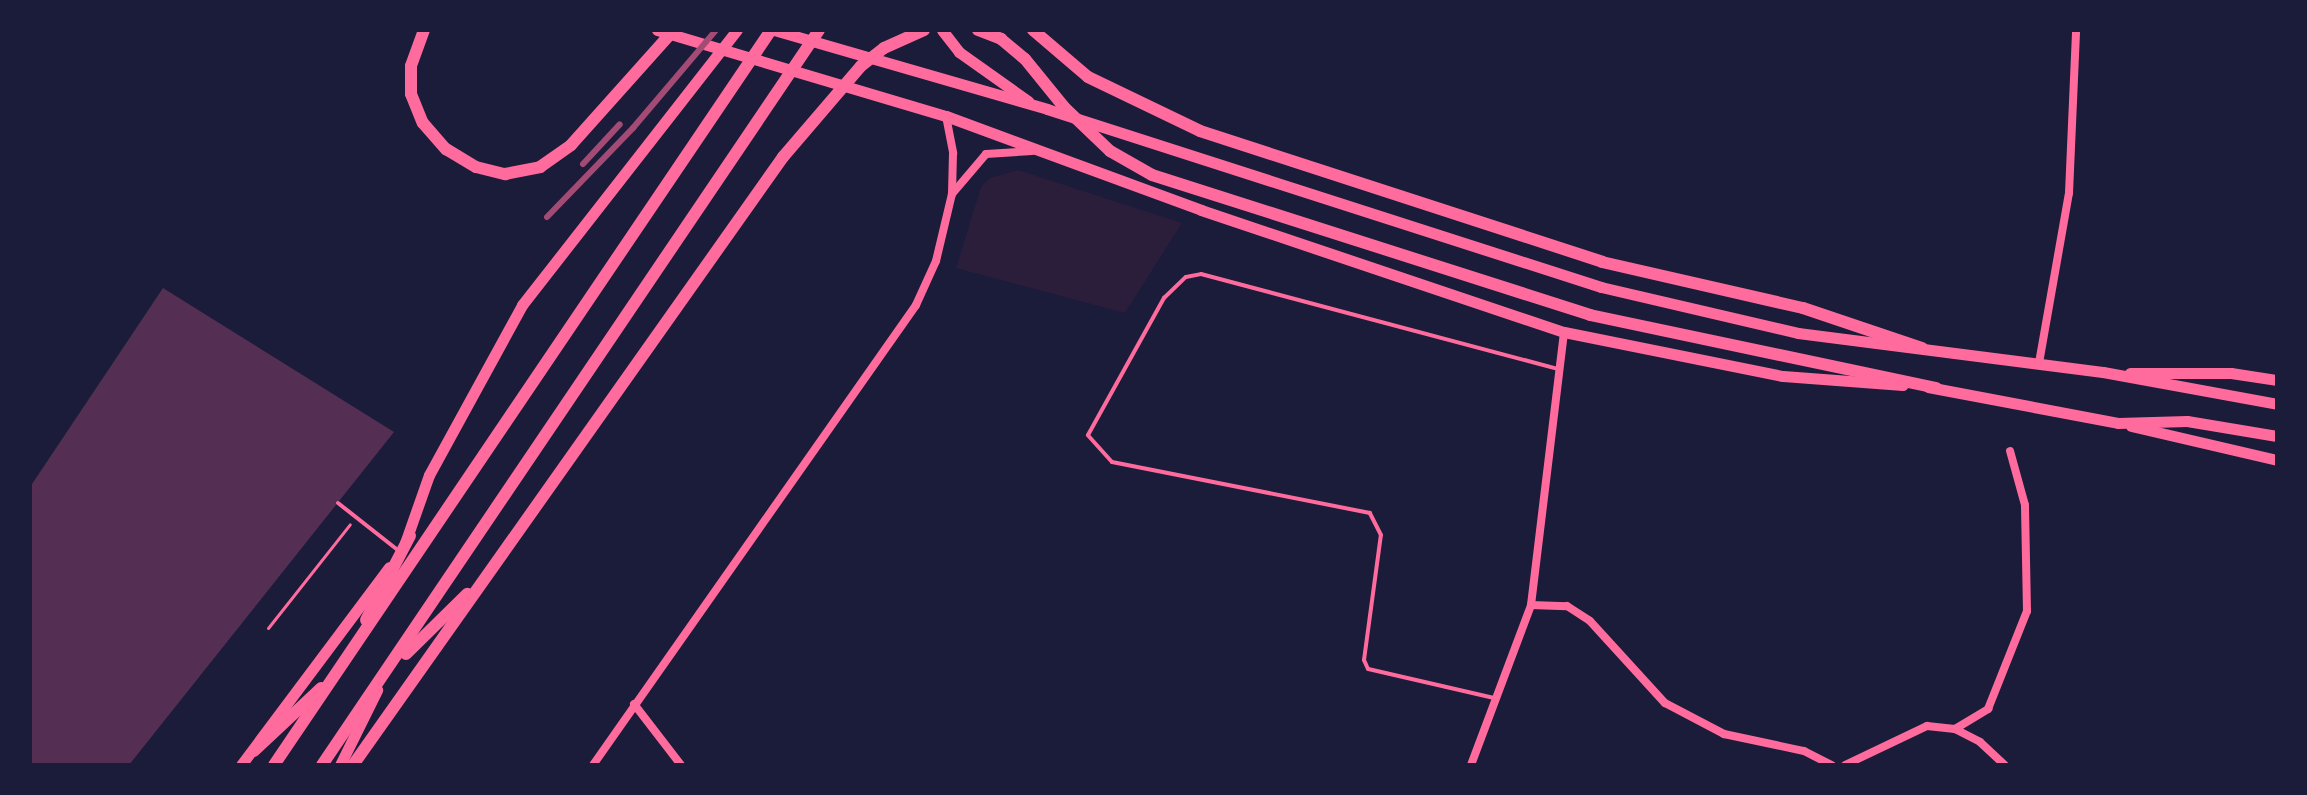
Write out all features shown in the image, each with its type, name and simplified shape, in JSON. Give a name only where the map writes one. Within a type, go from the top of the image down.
[{"type":"highway","points":[[424,30],[411,66],[411,94],[423,123],[446,149],[476,167],[505,174],[540,167],[571,145],[674,30]]},
{"type":"highway","points":[[274,765],[772,30]]},
{"type":"highway","points":[[322,765],[742,149],[819,30]]},
{"type":"highway","points":[[353,765],[783,157],[861,66],[884,48],[924,30]]},
{"type":"highway","points":[[978,30],[1001,39],[1025,59],[1064,107],[1110,151],[1152,175],[1590,315],[1936,388]]},
{"type":"highway","points":[[1037,33],[1110,90],[1200,131],[1602,262],[1803,308],[1922,348]]},
{"type":"highway","points":[[254,751],[340,669],[410,536]]},
{"type":"highway","points":[[385,676],[491,569]]},
{"type":"main road","points":[[657,30],[946,116],[1201,210],[1564,332],[1783,376],[1936,388],[2118,423],[2277,460]]},
{"type":"main road","points":[[241,765],[410,536],[429,475],[522,305],[737,30]]},
{"type":"main road","points":[[772,30],[1035,106],[1601,287],[1798,333],[2103,372],[2277,404]]},
{"type":"main road","points":[[942,30],[959,52],[1035,106]]},
{"type":"main road","points":[[2103,372],[2231,373],[2277,380]]},
{"type":"main road","points":[[2118,423],[2187,421],[2277,436]]},
{"type":"main road","points":[[340,765],[385,676]]},
{"type":"street","points":[[2039,363],[2069,193],[2076,30]]},
{"type":"street","points":[[593,765],[916,305],[936,261],[952,194],[953,153],[946,116]]},
{"type":"street","points":[[952,194],[986,154],[1046,152]]},
{"type":"street","points":[[1471,765],[1531,605],[1564,332]]},
{"type":"street","points":[[1955,729],[1988,709],[2027,611],[2025,505],[2010,451]]},
{"type":"street","points":[[1531,605],[1567,606],[1590,621],[1665,703],[1724,734],[1804,751],[1832,765]]},
{"type":"street","points":[[634,704],[681,765]]},
{"type":"street","points":[[1845,765],[1927,726],[1955,729],[1980,742],[2005,765]]},
{"type":"lane","points":[[1496,699],[1368,669],[1364,660],[1381,535],[1370,513],[1112,462],[1088,435],[1164,298],[1186,277],[1201,274],[1560,369]]},
{"type":"lane","points":[[338,503],[400,552]]},
{"type":"path","points":[[268,628],[356,517]]},
{"type":"shaded area","points":[[1018,170],[1182,223],[1125,313],[956,268],[981,187],[990,178]]},
{"type":"building","points":[[163,288],[394,432],[129,765],[30,765],[30,487]]},
{"type":"railway","points":[[547,217],[633,128],[716,30]]},
{"type":"railway","points":[[583,164],[620,124]]}]
